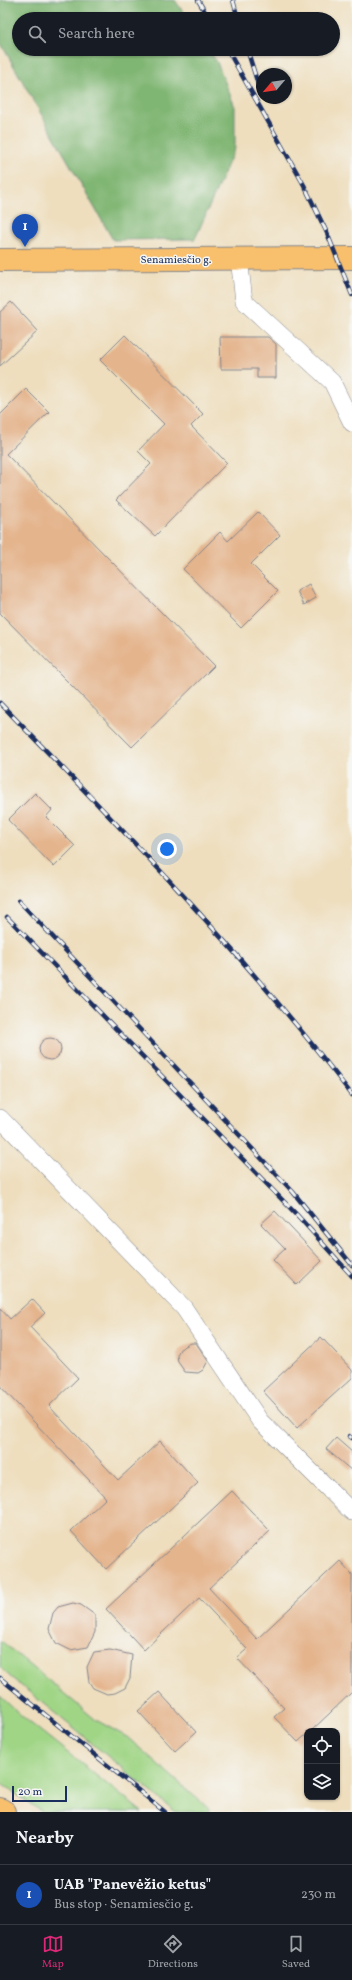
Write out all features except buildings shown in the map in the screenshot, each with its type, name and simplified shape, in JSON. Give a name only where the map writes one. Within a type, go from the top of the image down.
[{"type":"main road","name":"Senamiesčio g.","points":[[0,260],[352,258]]},
{"type":"main road","points":[[0,1809],[4,1812]]},
{"type":"street","points":[[239,258],[244,301],[332,382],[352,423]]},
{"type":"street","points":[[0,1118],[184,1308],[260,1421],[352,1512]]},
{"type":"green space","points":[[0,0],[175,0],[183,12],[12,12],[12,56],[213,56],[217,62],[235,107],[235,148],[195,239],[113,240],[0,42]]},
{"type":"green space","points":[[0,1640],[96,1720],[127,1737],[208,1808],[210,1812],[176,1812],[7,1674],[0,1667]]},
{"type":"green space","points":[[0,1696],[23,1717],[142,1812],[42,1812],[0,1783]]},
{"type":"railway","points":[[198,0],[205,12]]},
{"type":"railway","points":[[233,0],[236,12]]},
{"type":"railway","points":[[231,56],[304,185],[327,233],[352,295]]},
{"type":"railway","points":[[249,56],[256,78]]},
{"type":"railway","points":[[0,703],[137,845],[182,894],[269,992],[352,1095]]},
{"type":"railway","points":[[19,901],[293,1192],[352,1265]]},
{"type":"railway","points":[[7,917],[297,1215],[352,1276]]},
{"type":"railway","points":[[0,1678],[165,1812]]},
{"type":"place","name":"UAB \"Panevėžio ketus\"","points":[[25,247]]}]
